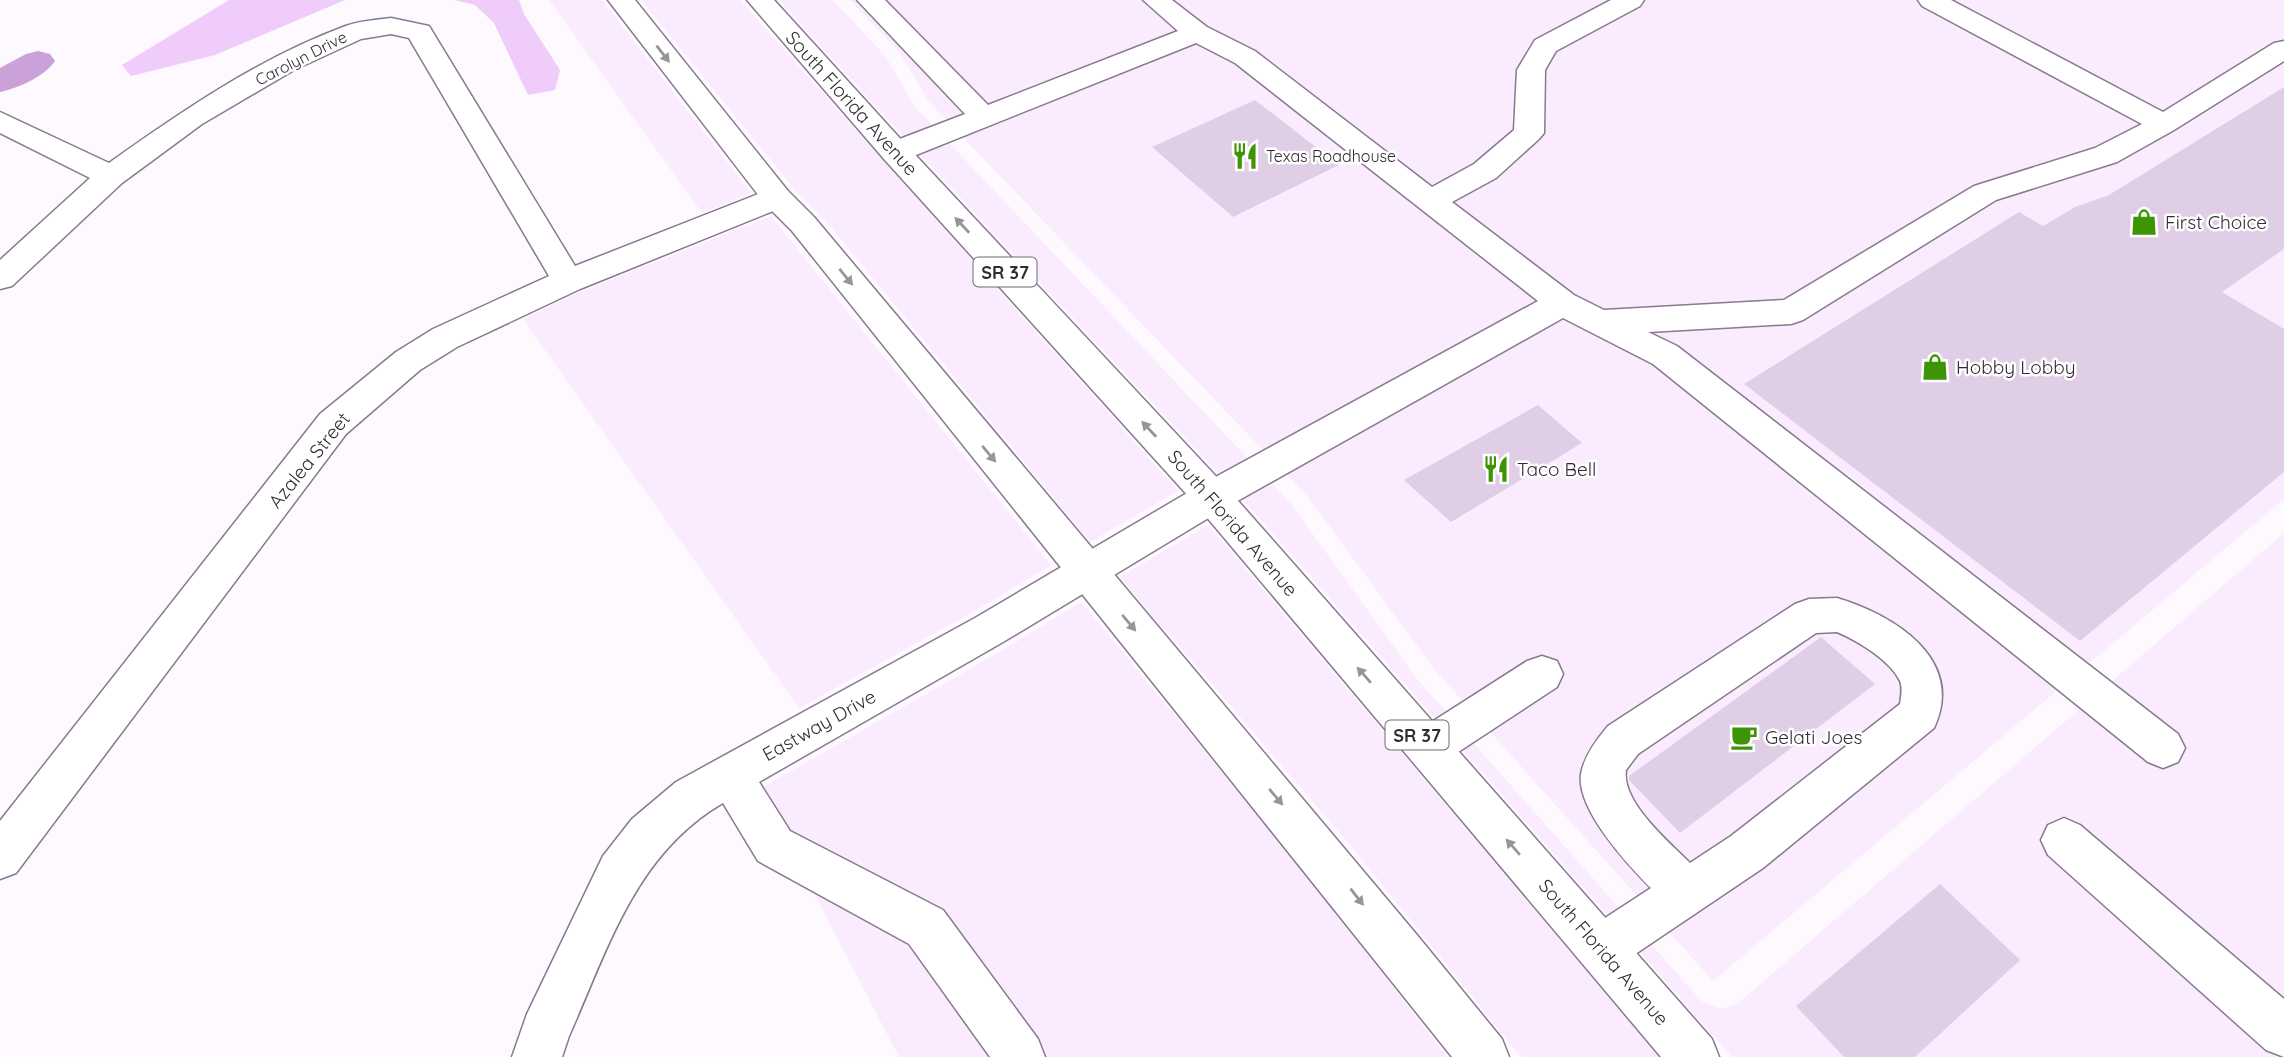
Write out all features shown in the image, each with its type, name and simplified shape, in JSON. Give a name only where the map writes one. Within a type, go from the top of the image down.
[{"type":"main road","points":[[621,0],[778,198],[803,224],[1086,571],[1315,843],[1484,1057]]},
{"type":"main road","name":"South Florida Avenue","points":[[760,0],[895,152],[1212,497],[1694,1057]]},
{"type":"main road","points":[[870,0],[983,116]]},
{"type":"main road","points":[[1156,0],[1196,33],[1245,57],[1562,303],[1665,355],[2162,748]]},
{"type":"main road","points":[[1430,201],[1485,171],[1529,133],[1531,70],[1545,46],[1630,0]]},
{"type":"main road","points":[[1931,0],[2164,124]]},
{"type":"main road","name":"Carolyn Drive","points":[[0,278],[111,176],[192,118],[284,64],[354,32],[391,26],[419,32],[568,281]]},
{"type":"main road","points":[[895,152],[1196,33]]},
{"type":"main road","points":[[1600,322],[1791,313],[1985,193],[2106,155],[2164,124],[2284,49]]},
{"type":"main road","points":[[0,121],[111,176]]},
{"type":"main road","name":"Azalea Street","points":[[0,857],[67,774],[333,424],[365,394],[408,361],[445,338],[568,281],[778,198]]},
{"type":"main road","name":"Eastway Drive","points":[[537,1057],[545,1031],[619,872],[648,834],[692,797],[989,630],[1212,497],[1562,303]]},
{"type":"main road","points":[[1602,948],[1687,892],[1746,852],[1919,714],[1922,695],[1920,676],[1901,654],[1870,628],[1836,615],[1809,616],[1623,740],[1607,761],[1603,778],[1608,798],[1627,828],[1687,892]]},
{"type":"main road","points":[[1428,748],[1542,674]]},
{"type":"main road","points":[[730,775],[774,846],[926,927],[1020,1057]]},
{"type":"main road","points":[[2064,839],[2284,1032]]},
{"type":"shaded area","points":[[229,0],[345,0],[215,55],[131,76],[122,65]]},
{"type":"shaded area","points":[[454,0],[519,0],[524,14],[560,70],[555,90],[528,95],[494,23],[475,5]]},
{"type":"shaded area","points":[[549,0],[602,0],[751,193],[702,213]]},
{"type":"shaded area","points":[[641,0],[740,0],[1178,491],[1090,542],[830,226],[795,190]]},
{"type":"shaded area","points":[[779,0],[833,0],[886,57],[916,108],[1292,505],[1417,679],[1696,995],[1703,1002],[1721,1009],[1736,1005],[2284,533],[2284,1057],[1732,1057],[1246,503]]},
{"type":"shaded area","points":[[850,0],[2284,0],[2284,499],[1713,981],[1434,669],[1308,497],[929,102],[900,53]]},
{"type":"shaded area","points":[[771,216],[1051,565],[975,611],[799,708],[523,319],[576,294]]},
{"type":"shaded area","points":[[1208,525],[1659,1057],[1521,1057],[1355,851],[1120,577]]},
{"type":"shaded area","points":[[1081,602],[1293,858],[1447,1057],[899,1057],[760,789],[1003,650]]},
{"type":"building","points":[[2284,87],[2284,249],[2222,292],[2284,329],[2284,472],[2080,641],[1744,384],[2019,212],[2043,226],[2075,207],[2109,195]]},
{"type":"building","name":"Texas Roadhouse","points":[[1255,100],[1339,165],[1233,217],[1152,147]]},
{"type":"building","points":[[1538,405],[1582,443],[1451,522],[1404,480]]},
{"type":"building","points":[[1821,637],[1875,684],[1680,833],[1629,780],[1629,776]]},
{"type":"building","points":[[1940,884],[2020,960],[1915,1057],[1844,1057],[1796,1006]]},
{"type":"waterway","points":[[0,82],[38,61]]},
{"type":"place","name":"Texas Roadhouse","points":[[1245,156]]},
{"type":"place","name":"First Choice","points":[[2144,222]]},
{"type":"place","name":"Hobby Lobby","points":[[1935,367]]},
{"type":"place","name":"Taco Bell","points":[[1496,469]]},
{"type":"place","name":"Gelati Joes","points":[[1744,737]]}]
